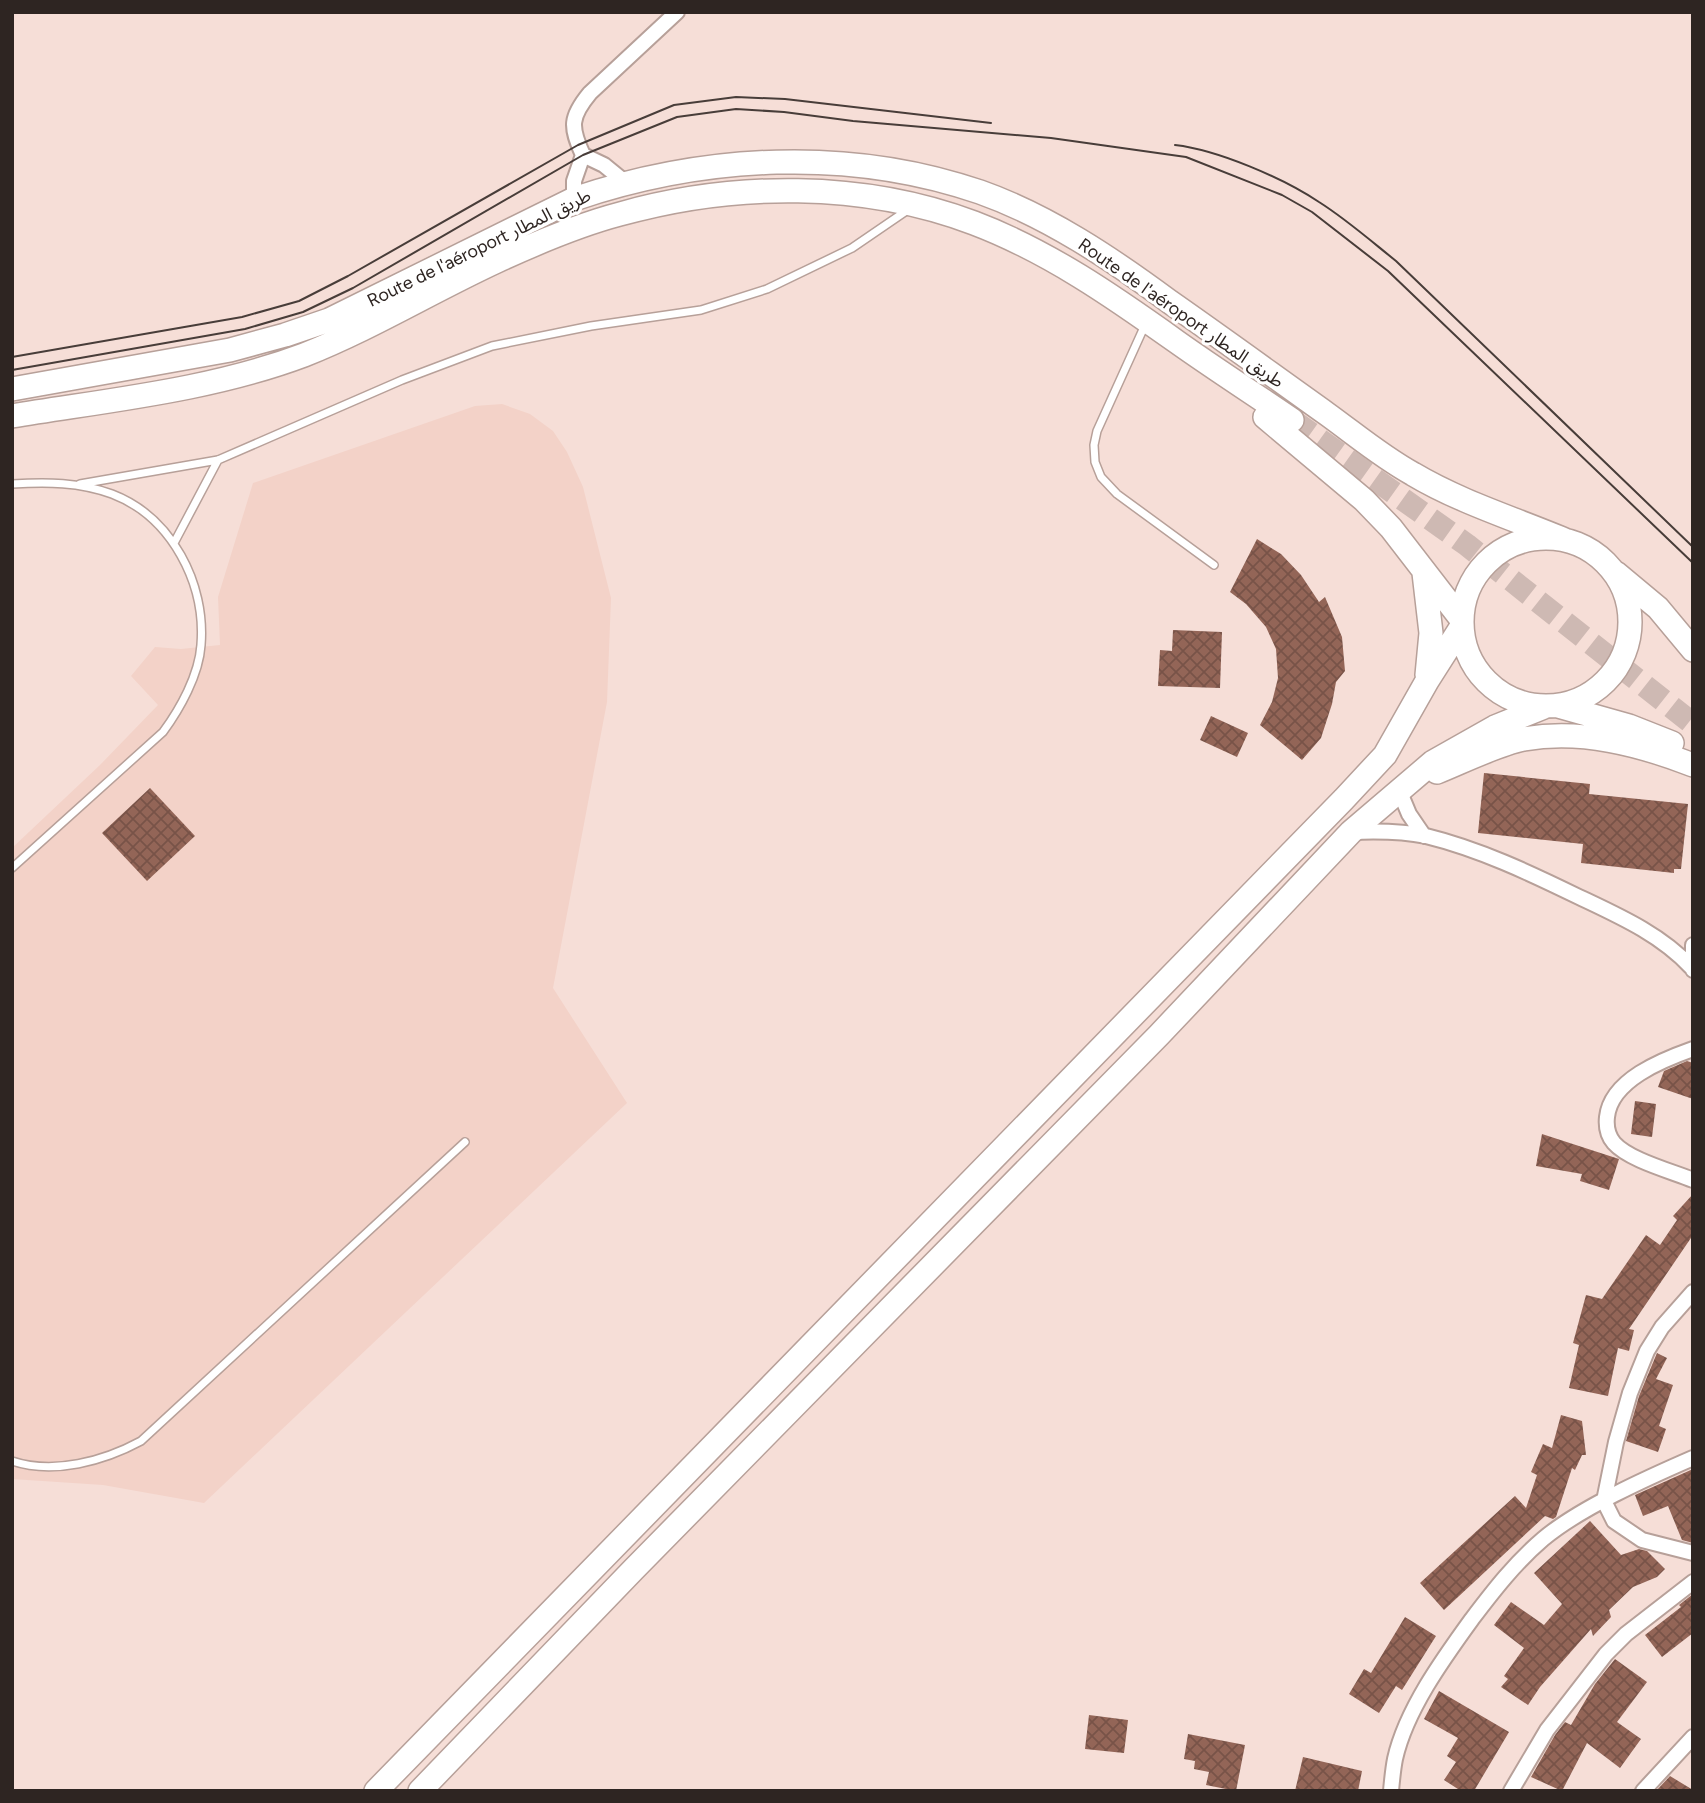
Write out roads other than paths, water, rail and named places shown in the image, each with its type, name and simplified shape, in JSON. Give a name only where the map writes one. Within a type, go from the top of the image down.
[{"type":"highway","name":"Route de l'aéroport طريق المطار","points":[[12,389],[230,350],[285,335],[351,309],[574,199],[626,183],[744,162],[867,165],[979,192],[1017,208],[1082,242],[1171,302],[1375,451],[1414,475],[1565,540]]},
{"type":"highway","name":"Route de l'aéroport طريق المطار","points":[[12,416],[243,374],[302,355],[367,326],[499,260],[569,232],[632,211],[672,202],[774,191],[881,197],[973,223],[1013,240],[1098,287],[1292,420]]},
{"type":"highway","points":[[1178,342],[1364,499],[1391,528],[1462,623]]},
{"type":"highway","points":[[1693,650],[1658,608],[1590,550],[1565,540],[1540,538],[1516,543],[1494,556],[1478,573],[1466,596],[1462,623],[1467,651],[1479,673],[1497,691],[1519,703],[1551,706],[1629,726],[1693,753]]},
{"type":"highway","points":[[420,1791],[633,1570],[1159,1035],[1351,832],[1433,762],[1459,746],[1495,727],[1551,706],[1583,698],[1604,684],[1619,663],[1628,639],[1630,614],[1623,589],[1610,568]]},
{"type":"highway","points":[[1424,573],[1431,633],[1427,681]]},
{"type":"highway","points":[[376,1791],[1345,799],[1385,755],[1462,623]]},
{"type":"highway","points":[[1402,788],[1522,740],[1567,735],[1608,740],[1658,751],[1693,765]]},
{"type":"street","points":[[574,199],[574,181],[583,155],[574,130],[573,118],[577,108],[677,12]]},
{"type":"street","points":[[583,155],[604,165],[626,183]]},
{"type":"street","points":[[1402,788],[1409,814],[1424,836]]},
{"type":"street","points":[[1351,832],[1424,836],[1464,847],[1618,915],[1675,950],[1692,968]]},
{"type":"street","points":[[1692,968],[1693,945]]},
{"type":"street","points":[[1693,1049],[1670,1057],[1628,1082],[1615,1096],[1606,1122],[1614,1144],[1626,1153],[1693,1180]]},
{"type":"street","points":[[1693,1292],[1662,1327],[1647,1351],[1630,1393],[1616,1442],[1604,1502],[1614,1521],[1642,1540],[1693,1553]]},
{"type":"street","points":[[1391,1791],[1395,1758],[1406,1729],[1445,1656],[1506,1573],[1543,1539],[1604,1502],[1693,1458]]},
{"type":"street","points":[[1511,1791],[1547,1730],[1606,1654],[1626,1634],[1693,1582]]},
{"type":"street","points":[[1643,1791],[1693,1737]]},
{"type":"lane","points":[[80,485],[218,460],[401,380],[492,346],[591,326],[701,310],[767,289],[852,248],[916,205]]},
{"type":"lane","points":[[1147,320],[1097,431],[1095,462],[1101,477],[1116,494],[1214,565]]},
{"type":"lane","points":[[174,543],[218,460]]},
{"type":"lane","points":[[12,484],[43,482],[80,485],[115,495],[148,516],[174,543],[192,578],[200,610],[201,647],[179,711],[163,732],[12,868]]},
{"type":"lane","points":[[12,1461],[51,1467],[82,1463],[120,1452],[141,1441],[465,1142]]},
{"type":"tunnel","points":[[1292,420],[1467,545],[1693,724]]},
{"type":"tram line","points":[[12,357],[242,317],[299,301],[578,145],[674,105],[736,97],[785,99],[991,123]]},
{"type":"tram line","points":[[12,370],[245,329],[303,312],[353,288],[583,155],[677,117],[736,109],[1051,138],[1186,157],[1282,195],[1312,212],[1388,271],[1693,563]]},
{"type":"tram line","points":[[1175,145],[1230,159],[1269,175],[1304,193],[1349,223],[1396,261],[1693,547]]}]
